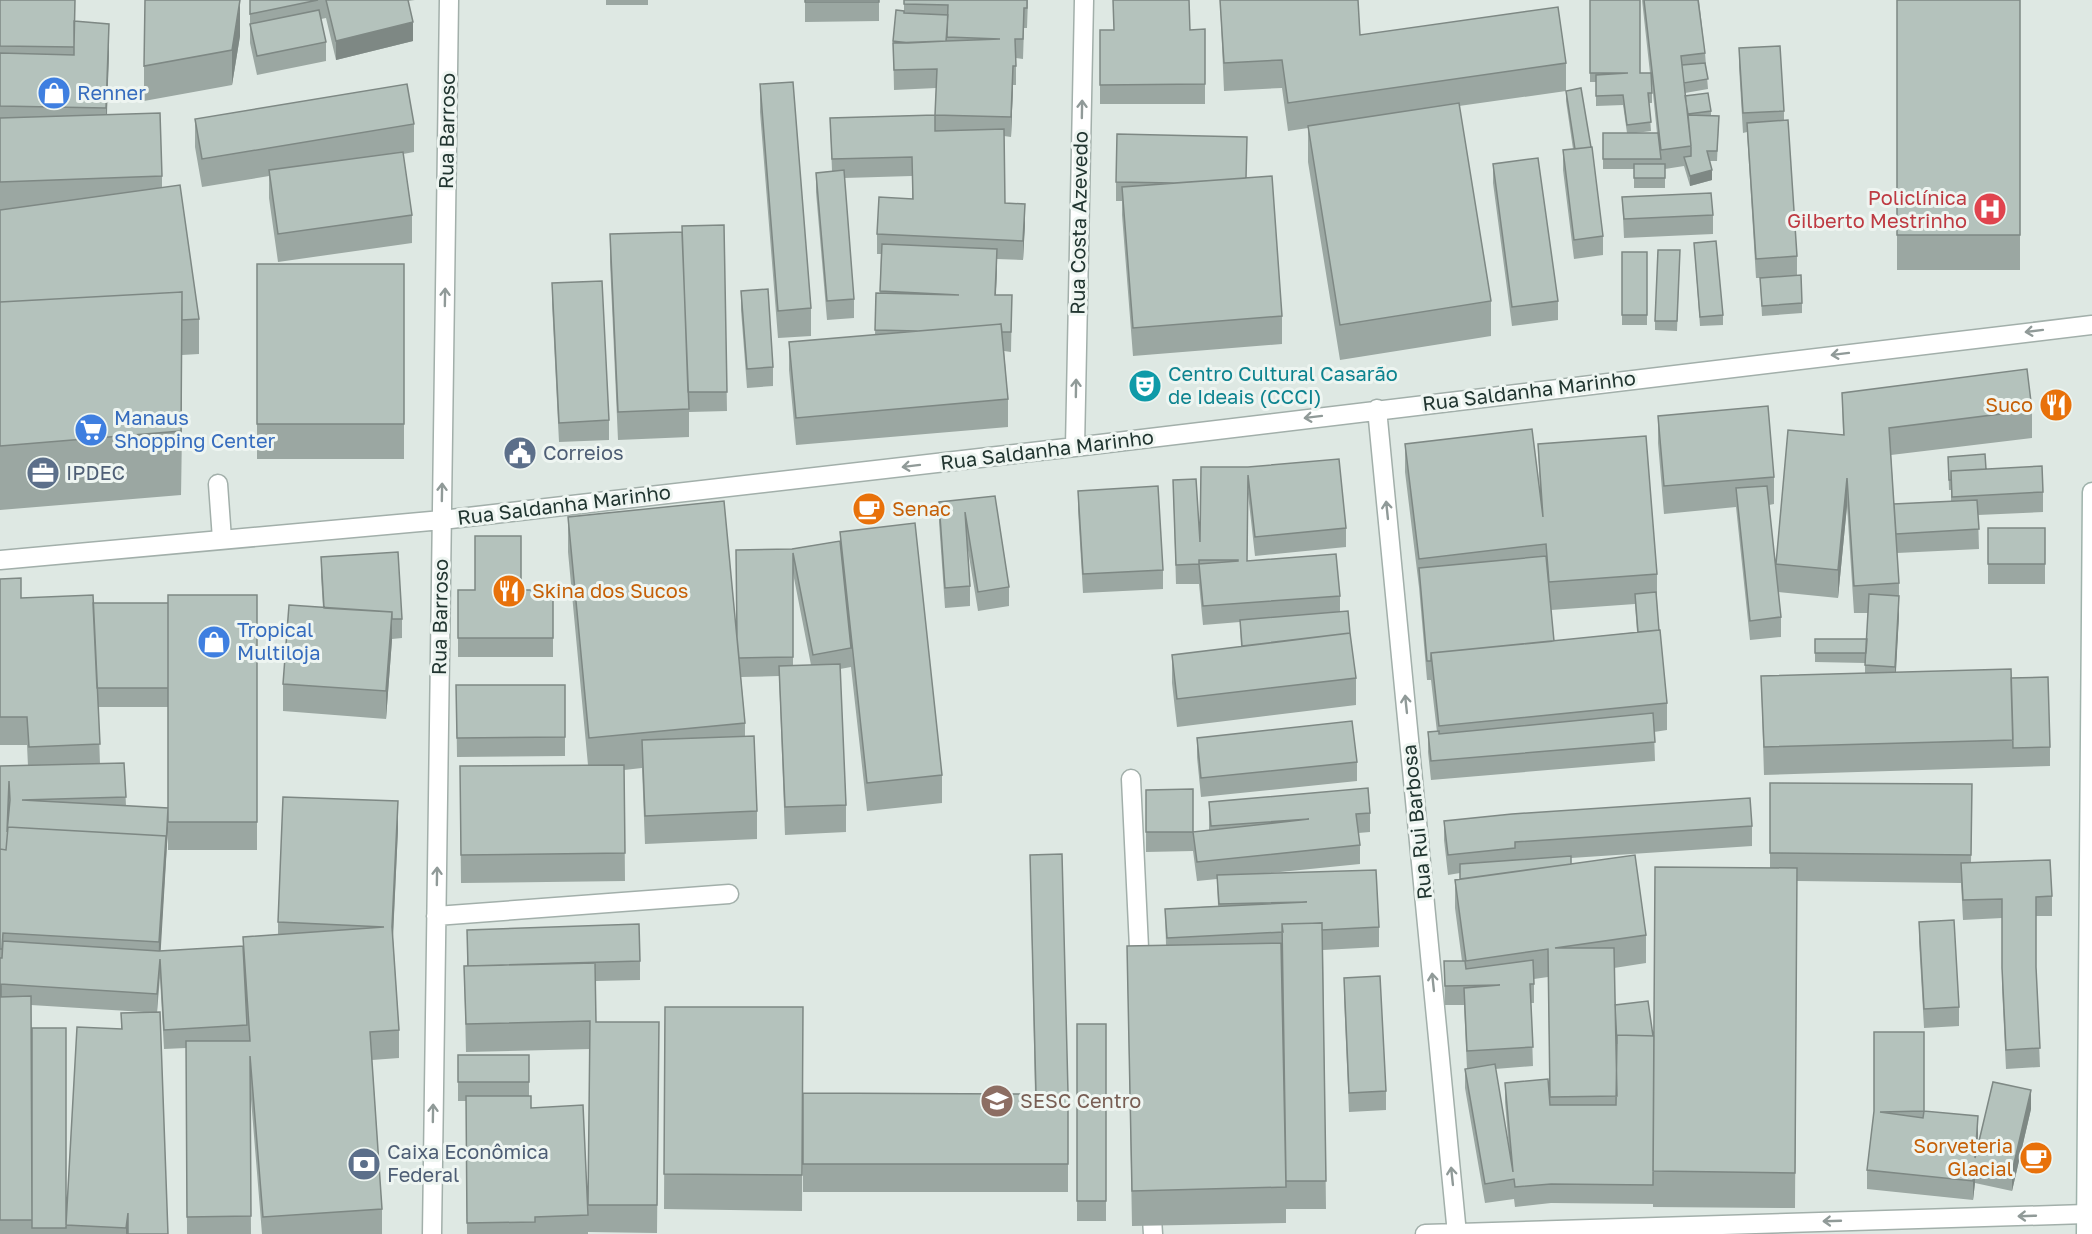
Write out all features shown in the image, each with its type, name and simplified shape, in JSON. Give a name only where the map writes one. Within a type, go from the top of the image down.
[{"type":"street","name":"Rua Barroso","points":[[432,1234],[449,0]]},
{"type":"street","name":"Rua Costa Azevedo","points":[[1075,447],[1084,0]]},
{"type":"street","name":"Rua Saldanha Marinho","points":[[0,560],[442,520],[2092,325]]},
{"type":"street","name":"Rua Rui Barbosa","points":[[1377,409],[1457,1233]]},
{"type":"street","points":[[218,484],[222,539]]},
{"type":"street","points":[[2086,1234],[2092,492]]},
{"type":"street","points":[[1131,779],[1141,983]]},
{"type":"street","points":[[436,916],[729,894]]},
{"type":"street","points":[[1151,1186],[1153,1234]]},
{"type":"street","points":[[1425,1234],[2086,1214]]},
{"type":"building","points":[[0,0],[75,0],[74,47],[0,46]]},
{"type":"building","points":[[145,0],[240,0],[232,50],[144,66]]},
{"type":"building","points":[[250,0],[318,0],[250,14]]},
{"type":"building","points":[[326,0],[408,0],[413,22],[336,41]]},
{"type":"building","points":[[805,0],[879,0],[879,2],[805,2]]},
{"type":"building","points":[[904,0],[1027,0],[1027,8],[1024,8],[1023,39],[1015,39],[1016,66],[1013,66],[1011,117],[935,115],[937,69],[894,70],[893,43],[1000,39],[947,37],[948,5],[904,4]]},
{"type":"building","points":[[1113,0],[1189,0],[1190,30],[1205,29],[1205,84],[1100,85],[1100,30],[1114,30]]},
{"type":"building","points":[[1220,0],[1358,0],[1360,35],[1558,7],[1566,63],[1288,103],[1282,60],[1224,63]]},
{"type":"building","points":[[1590,0],[1640,0],[1640,73],[1651,73],[1652,93],[1648,93],[1651,122],[1627,125],[1623,95],[1596,96],[1596,75],[1628,73],[1590,73]]},
{"type":"building","points":[[1644,0],[1698,0],[1705,53],[1681,56],[1691,146],[1661,150]]},
{"type":"building","points":[[1897,0],[2020,0],[2020,235],[1897,235]]},
{"type":"building","points":[[319,10],[326,42],[257,56],[250,24]]},
{"type":"building","points":[[896,10],[904,11],[904,13],[948,15],[946,41],[908,43],[893,41]]},
{"type":"building","name":"Renner","points":[[74,21],[109,24],[106,108],[0,106],[0,53],[74,55]]},
{"type":"building","points":[[1780,46],[1784,111],[1743,113],[1739,48]]},
{"type":"building","points":[[1705,63],[1708,79],[1684,83],[1682,65]]},
{"type":"building","points":[[793,82],[811,308],[778,311],[760,84]]},
{"type":"building","points":[[407,84],[414,124],[202,159],[195,119]]},
{"type":"building","points":[[1581,88],[1591,147],[1575,149],[1566,91]]},
{"type":"building","points":[[1708,93],[1711,111],[1688,114],[1685,96]]},
{"type":"building","points":[[1459,103],[1491,301],[1340,325],[1308,126]]},
{"type":"building","points":[[160,113],[162,176],[0,182],[0,118]]},
{"type":"building","points":[[935,115],[935,131],[1004,129],[1005,203],[1025,204],[1023,241],[877,234],[879,197],[913,199],[912,157],[832,159],[830,118]]},
{"type":"building","points":[[1688,115],[1719,116],[1717,151],[1707,151],[1712,170],[1690,176],[1684,157],[1691,156]]},
{"type":"building","points":[[1788,120],[1797,256],[1756,259],[1747,123]]},
{"type":"building","points":[[1603,133],[1658,133],[1661,159],[1603,159]]},
{"type":"building","points":[[1117,134],[1247,137],[1246,178],[1174,183],[1116,182]]},
{"type":"building","points":[[1592,147],[1603,236],[1574,240],[1563,150]]},
{"type":"building","points":[[403,152],[412,215],[278,234],[269,170]]},
{"type":"building","points":[[1538,158],[1558,301],[1512,307],[1493,164]]},
{"type":"building","points":[[1634,164],[1665,164],[1665,178],[1634,178]]},
{"type":"building","points":[[844,170],[854,299],[827,301],[816,173]]},
{"type":"building","points":[[1272,176],[1282,316],[1133,328],[1122,187]]},
{"type":"building","points":[[180,185],[199,319],[182,320],[182,292],[0,302],[0,210]]},
{"type":"building","points":[[1711,193],[1713,215],[1624,219],[1622,197]]},
{"type":"building","points":[[724,225],[727,392],[688,392],[682,226]]},
{"type":"building","points":[[682,232],[689,409],[618,412],[610,234]]},
{"type":"building","points":[[1716,241],[1723,315],[1700,317],[1694,243]]},
{"type":"building","points":[[882,244],[997,249],[995,295],[1012,295],[1011,332],[1002,332],[1001,324],[918,331],[875,330],[876,293],[959,295],[880,291]]},
{"type":"building","points":[[1658,250],[1680,250],[1677,321],[1655,321]]},
{"type":"building","points":[[1622,252],[1647,252],[1647,315],[1622,315]]},
{"type":"building","points":[[257,264],[404,264],[404,424],[257,424]]},
{"type":"building","points":[[1801,275],[1802,303],[1762,306],[1760,278]]},
{"type":"building","points":[[602,281],[609,420],[559,423],[552,283]]},
{"type":"building","points":[[768,289],[773,367],[747,369],[741,291]]},
{"type":"building","points":[[182,292],[181,431],[0,446],[0,302]]},
{"type":"building","points":[[1001,324],[1008,399],[796,418],[789,342]]},
{"type":"building","points":[[2027,369],[2032,410],[1889,428],[1899,583],[1854,586],[1847,478],[1838,570],[1776,564],[1788,430],[1844,435],[1842,393]]},
{"type":"building","points":[[1768,406],[1774,477],[1664,486],[1658,416]]},
{"type":"building","points":[[1532,429],[1543,517],[1538,444],[1646,436],[1657,574],[1549,582],[1546,544],[1419,559],[1405,444]]},
{"type":"building","points":[[1985,454],[1986,469],[1951,471],[1951,480],[1949,480],[1948,457]]},
{"type":"building","points":[[1339,459],[1346,528],[1255,537],[1248,475],[1247,561],[1336,554],[1340,596],[1203,606],[1199,564],[1176,565],[1173,480],[1196,479],[1200,542],[1201,467],[1248,467]],"holes":[[[1199,560],[1238,560],[1238,561],[1199,564]]]},
{"type":"building","points":[[2042,466],[2043,492],[1952,497],[1951,471]]},
{"type":"building","points":[[1158,486],[1163,570],[1083,574],[1078,491]]},
{"type":"building","points":[[1767,486],[1781,617],[1750,621],[1736,488]]},
{"type":"building","points":[[995,496],[1009,587],[978,592],[965,512],[970,586],[945,588],[939,502]]},
{"type":"building","points":[[1977,500],[1979,529],[1896,534],[1894,504]]},
{"type":"building","points":[[724,501],[745,723],[589,738],[568,517]]},
{"type":"building","points":[[915,523],[942,775],[867,783],[840,532]]},
{"type":"building","points":[[1988,528],[2045,528],[2045,564],[1988,564]]},
{"type":"building","points":[[475,536],[521,536],[521,590],[553,590],[553,638],[458,638],[458,590],[475,590]]},
{"type":"building","points":[[840,541],[851,648],[813,655],[793,553],[793,657],[739,658],[736,550],[792,549]]},
{"type":"building","points":[[398,552],[402,619],[392,619],[392,612],[324,608],[321,557]]},
{"type":"building","points":[[1546,556],[1554,641],[1431,653],[1431,661],[1427,661],[1419,568]]},
{"type":"building","points":[[21,578],[21,598],[93,595],[100,744],[29,747],[27,717],[0,717],[0,579]]},
{"type":"building","points":[[1656,592],[1659,630],[1638,632],[1635,594]]},
{"type":"building","points":[[1869,594],[1899,596],[1895,667],[1865,665]]},
{"type":"building","points":[[168,595],[257,595],[257,822],[168,822]]},
{"type":"building","points":[[93,603],[168,603],[168,688],[97,688]]},
{"type":"building","points":[[289,605],[392,612],[386,691],[283,684]]},
{"type":"building","points":[[1348,611],[1350,633],[1242,646],[1240,620]]},
{"type":"building","points":[[1660,630],[1667,703],[1439,726],[1431,653]]},
{"type":"building","points":[[1350,633],[1356,678],[1177,699],[1172,655]]},
{"type":"building","points":[[1815,639],[1867,639],[1866,653],[1815,653]]},
{"type":"building","points":[[840,664],[846,805],[785,807],[779,666]]},
{"type":"building","points":[[2011,669],[2013,740],[1764,747],[1761,676]]},
{"type":"building","points":[[2048,677],[2050,747],[2013,748],[2011,678]]},
{"type":"building","points":[[456,685],[565,685],[565,737],[457,738]]},
{"type":"building","points":[[1653,713],[1655,742],[1431,761],[1428,732],[1439,731],[1439,734]]},
{"type":"building","points":[[1352,721],[1357,762],[1201,778],[1197,738]]},
{"type":"building","points":[[754,736],[757,811],[645,816],[642,740]]},
{"type":"building","points":[[124,763],[126,797],[22,800],[168,808],[166,845],[166,836],[8,827],[6,850],[0,849],[0,766]],"holes":[[[9,781],[10,800],[7,832]]]},
{"type":"building","points":[[624,765],[625,853],[461,855],[460,766]]},
{"type":"building","points":[[1770,783],[1972,784],[1971,855],[1770,853]]},
{"type":"building","points":[[1368,788],[1370,813],[1356,814],[1360,845],[1197,862],[1193,832],[1309,819],[1211,826],[1209,802]]},
{"type":"building","points":[[1193,789],[1193,832],[1146,832],[1146,790]]},
{"type":"building","points":[[283,797],[398,801],[392,927],[399,1030],[370,1032],[382,1209],[263,1217],[250,1056],[251,1216],[187,1217],[186,1041],[250,1041],[243,937],[384,927],[278,922]]},
{"type":"building","points":[[1750,798],[1752,826],[1515,842],[1515,848],[1448,855],[1444,821],[1512,814]]},
{"type":"building","points":[[8,827],[166,836],[159,942],[3,933],[2,949],[0,949],[0,849],[6,850]]},
{"type":"building","points":[[1062,854],[1068,1092],[1062,1094],[1068,1094],[1068,1164],[803,1164],[803,1093],[1036,1094],[1030,855]]},
{"type":"building","points":[[1635,855],[1646,935],[1555,948],[1614,948],[1617,1096],[1550,1097],[1548,949],[1466,961],[1455,880]]},
{"type":"building","points":[[1571,856],[1571,864],[1460,879],[1460,864]]},
{"type":"building","points":[[2050,860],[2052,896],[2036,897],[2036,967],[2040,1048],[2006,1050],[2002,968],[2002,899],[1963,900],[1961,863]]},
{"type":"building","points":[[1655,867],[1797,868],[1795,1173],[1653,1171]]},
{"type":"building","points":[[1376,870],[1379,927],[1322,930],[1322,923],[1282,924],[1283,932],[1167,938],[1165,909],[1307,902],[1219,904],[1217,875]]},
{"type":"building","points":[[1954,920],[1959,1007],[1924,1009],[1919,922]]},
{"type":"building","points":[[1322,923],[1326,1181],[1286,1181],[1282,924]]},
{"type":"building","points":[[639,924],[640,961],[468,966],[467,930]]},
{"type":"building","points":[[3,941],[159,951],[243,946],[247,1025],[164,1030],[160,959],[157,994],[1,984],[0,997],[0,958],[2,958]]},
{"type":"building","points":[[1281,943],[1286,1187],[1132,1191],[1127,946]]},
{"type":"building","points":[[1533,960],[1534,984],[1530,984],[1533,1047],[1467,1051],[1464,988],[1500,985],[1445,986],[1444,961],[1465,961],[1466,969]]},
{"type":"building","points":[[595,963],[596,1022],[659,1022],[657,1205],[588,1205],[590,1021],[466,1024],[464,966]]},
{"type":"building","points":[[1380,976],[1386,1091],[1349,1093],[1344,978]]},
{"type":"building","points":[[31,996],[32,1220],[0,1220],[0,997]]},
{"type":"building","points":[[1648,1001],[1653,1036],[1617,1035],[1617,1044],[1615,1005]]},
{"type":"building","points":[[665,1007],[803,1007],[802,1175],[664,1174]]},
{"type":"building","points":[[160,1012],[168,1234],[128,1234],[128,1213],[126,1228],[66,1225],[77,1027],[122,1029],[121,1013]]},
{"type":"building","points":[[1077,1024],[1106,1024],[1106,1201],[1077,1201]]},
{"type":"building","points":[[32,1028],[66,1028],[66,1228],[32,1228]]},
{"type":"building","points":[[1874,1032],[1924,1032],[1924,1111],[1978,1116],[1975,1158],[1993,1082],[2031,1090],[2012,1172],[1975,1164],[1973,1181],[1867,1170],[1874,1111]],"holes":[[[1924,1111],[1923,1118],[1880,1112]]]},
{"type":"building","points":[[1617,1035],[1654,1036],[1653,1185],[1551,1184],[1515,1187],[1514,1179],[1485,1184],[1465,1069],[1495,1064],[1513,1172],[1505,1083],[1548,1079],[1550,1105],[1616,1105]]},
{"type":"building","points":[[458,1055],[529,1055],[529,1082],[458,1082]]},
{"type":"building","points":[[466,1096],[531,1096],[531,1108],[583,1105],[588,1215],[535,1217],[535,1222],[467,1223]]},
{"type":"place","name":"Renner","points":[[54,93]]},
{"type":"place","name":"Policlínica Gilberto Mestrinho","points":[[1990,209]]},
{"type":"place","name":"Centro Cultural Casarão de Ideais (CCCI)","points":[[1145,386]]},
{"type":"place","name":"Suco","points":[[2056,405]]},
{"type":"place","name":"Manaus Shopping Center","points":[[91,430]]},
{"type":"place","name":"Correios","points":[[520,453]]},
{"type":"place","name":"IPDEC","points":[[43,473]]},
{"type":"place","name":"Senac","points":[[869,509]]},
{"type":"place","name":"Skina dos Sucos","points":[[509,591]]},
{"type":"place","name":"Tropical Multiloja","points":[[214,642]]},
{"type":"place","name":"SESC Centro","points":[[997,1101]]},
{"type":"place","name":"Sorveteria Glacial","points":[[2036,1158]]},
{"type":"place","name":"Caixa Econômica Federal","points":[[364,1164]]}]
